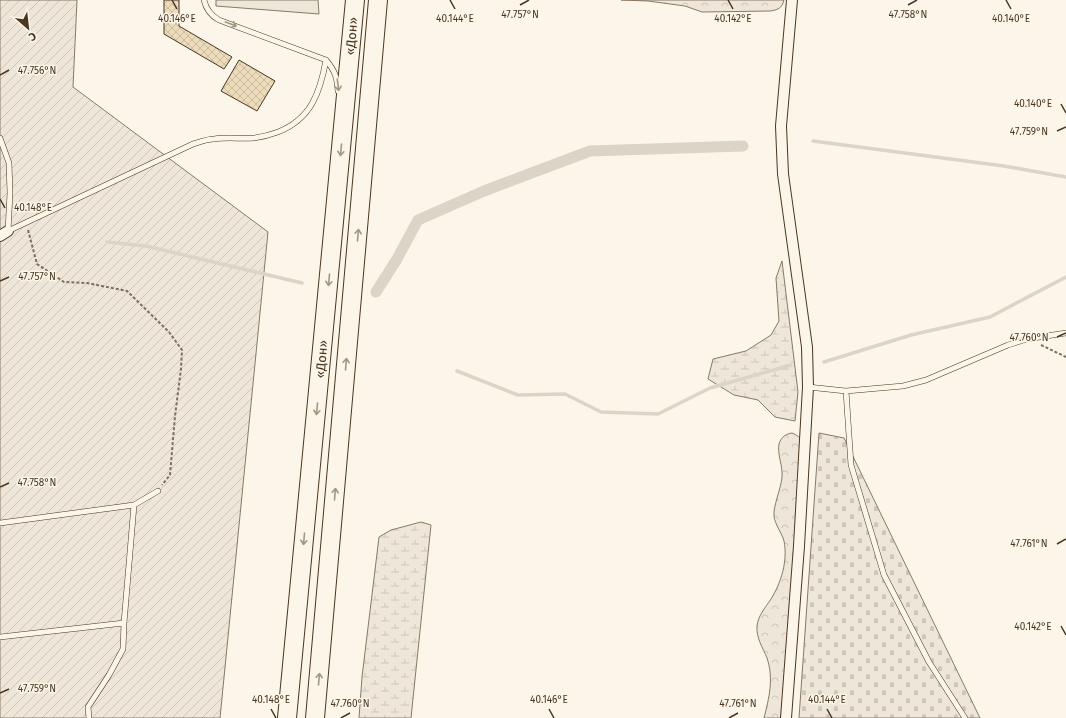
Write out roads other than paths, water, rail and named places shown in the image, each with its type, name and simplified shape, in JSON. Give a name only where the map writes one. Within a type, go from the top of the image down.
[{"type":"highway","name":"«Дон»","points":[[287,718],[355,0]]},
{"type":"highway","name":"«Дон»","points":[[316,718],[378,0]]},
{"type":"street","points":[[786,718],[799,546],[808,387],[807,347],[783,174],[781,126],[792,0]]},
{"type":"lane","points":[[204,0],[206,7],[212,15],[219,20],[326,60],[334,70],[339,94]]},
{"type":"lane","points":[[4,233],[193,144],[212,139],[255,138],[269,135],[287,128],[302,117],[314,101],[322,82],[326,60]]},
{"type":"lane","points":[[340,101],[343,131]]},
{"type":"lane","points":[[0,138],[9,164],[10,193],[4,233]]},
{"type":"lane","points":[[808,387],[846,391],[903,386],[926,380],[1008,345],[1027,339],[1066,334]]},
{"type":"lane","points":[[846,391],[851,465],[884,575],[929,662],[965,718]]},
{"type":"lane","points":[[0,523],[134,504],[158,491]]},
{"type":"lane","points":[[89,718],[88,707],[109,675],[123,649],[134,504]]},
{"type":"lane","points":[[0,637],[124,623]]},
{"type":"waterway","points":[[813,141],[1004,166],[1066,177]]},
{"type":"waterway","points":[[376,292],[397,259],[418,220],[484,191],[590,151],[743,146]]},
{"type":"waterway","points":[[107,242],[146,246],[302,283]]},
{"type":"waterway","points":[[824,362],[911,335],[990,317],[1066,277]]},
{"type":"waterway","points":[[457,371],[518,395],[565,394],[601,412],[658,414],[710,388],[791,365]]}]
